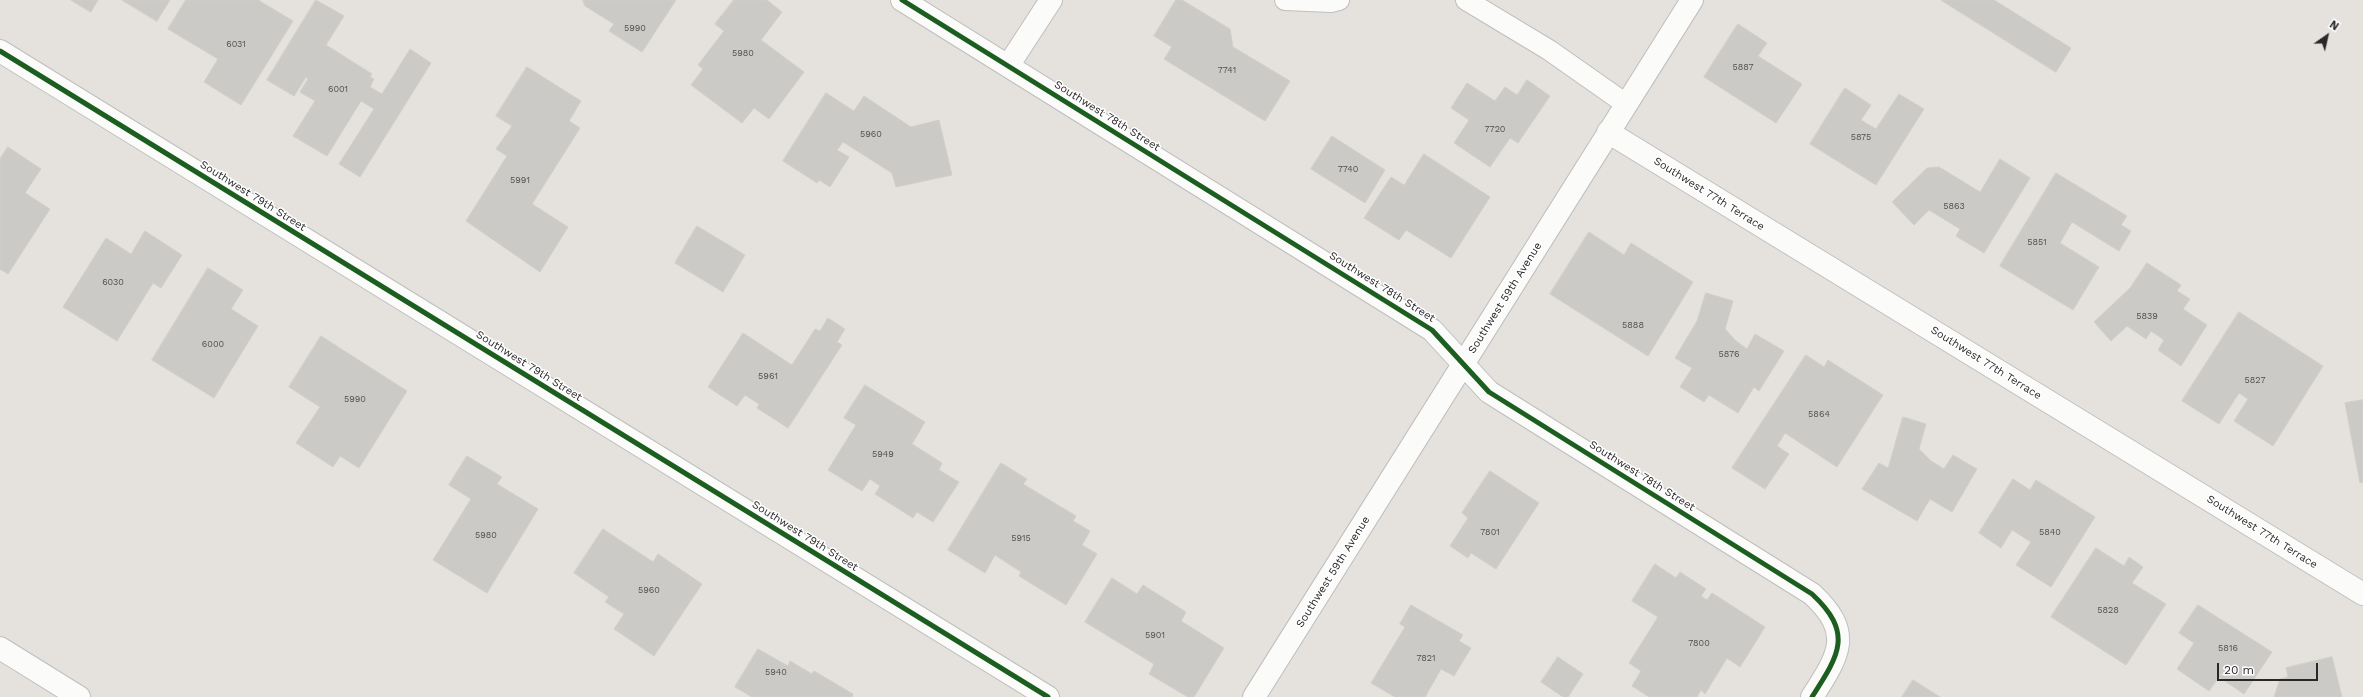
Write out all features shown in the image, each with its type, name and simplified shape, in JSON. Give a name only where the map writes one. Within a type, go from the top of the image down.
[{"type":"street","name":"Southwest 78th Street","points":[[902,0],[1432,330],[1489,392],[1812,594],[1834,617],[1840,637],[1829,668],[1812,697]]},
{"type":"street","points":[[1008,66],[1051,0]]},
{"type":"street","name":"Southwest 59th Avenue","points":[[1254,697],[1692,0]]},
{"type":"street","name":"Southwest 79th Street","points":[[0,51],[1048,697]]},
{"type":"street","name":"Southwest 77th Terrace","points":[[1608,132],[2363,594]]},
{"type":"street","points":[[0,648],[79,697]]},
{"type":"lane","points":[[1285,0],[1331,2],[1339,0]]},
{"type":"lane","points":[[1466,0],[1549,50],[1626,104]]},
{"type":"building","points":[[71,0],[98,0],[91,12]]},
{"type":"building","points":[[122,0],[170,0],[157,21]]},
{"type":"building","points":[[186,0],[258,0],[293,21],[241,105],[204,82],[218,59],[168,29]]},
{"type":"building","points":[[316,0],[344,16],[326,45],[372,74],[370,77],[374,79],[370,87],[382,94],[410,49],[431,63],[360,177],[339,164],[374,109],[361,101],[327,156],[293,136],[315,101],[300,92],[308,79],[306,77],[294,96],[267,80]]},
{"type":"building","points":[[583,0],[676,0],[642,52],[609,31],[614,24],[585,6]]},
{"type":"building","points":[[734,0],[767,0],[782,12],[761,40],[804,72],[769,119],[754,108],[742,123],[691,85],[703,69],[698,65],[724,31],[715,24]]},
{"type":"building","points":[[1176,0],[1182,0],[1230,29],[1233,47],[1290,81],[1265,121],[1164,59],[1172,47],[1154,36]]},
{"type":"building","points":[[1941,0],[1994,0],[2071,48],[2056,72]]},
{"type":"building","points":[[1738,24],[1767,43],[1758,56],[1802,84],[1776,123],[1704,77]]},
{"type":"building","points":[[527,67],[581,101],[569,121],[580,128],[532,204],[568,227],[540,272],[466,221],[507,156],[496,149],[512,126],[496,116]]},
{"type":"building","points":[[1527,80],[1550,96],[1518,143],[1510,138],[1490,167],[1454,143],[1469,120],[1451,108],[1467,83],[1495,101],[1505,87],[1517,95]]},
{"type":"building","points":[[1845,88],[1871,105],[1861,120],[1876,129],[1899,94],[1924,109],[1876,185],[1810,144]]},
{"type":"building","points":[[826,93],[854,111],[864,96],[911,127],[939,120],[952,175],[896,187],[892,173],[843,142],[837,150],[849,157],[830,187],[819,180],[817,183],[783,161]]},
{"type":"building","points":[[1332,136],[1385,170],[1365,203],[1311,169]]},
{"type":"building","points":[[8,147],[41,169],[25,193],[50,209],[8,274],[0,269],[0,159]]},
{"type":"building","points":[[1424,154],[1490,197],[1451,258],[1406,230],[1399,240],[1364,218],[1391,177],[1404,185]]},
{"type":"building","points":[[2000,159],[2030,178],[1984,253],[1956,236],[1960,229],[1929,210],[1914,225],[1892,202],[1927,168],[1939,167],[1980,192]]},
{"type":"building","points":[[2056,173],[2127,216],[2121,225],[2131,231],[2119,251],[2072,222],[2060,243],[2099,267],[2073,310],[2000,266]]},
{"type":"building","points":[[697,226],[745,255],[723,292],[675,263]]},
{"type":"building","points":[[145,231],[182,255],[161,288],[153,283],[117,341],[63,307],[106,238],[131,254]]},
{"type":"building","points":[[1589,232],[1624,255],[1631,243],[1693,282],[1648,356],[1550,294]]},
{"type":"building","points":[[2147,263],[2181,285],[2177,291],[2190,299],[2183,309],[2207,325],[2181,366],[2158,350],[2164,340],[2151,331],[2146,339],[2127,326],[2111,341],[2094,322],[2130,288]]},
{"type":"building","points":[[208,268],[243,290],[231,309],[258,326],[214,398],[152,360]]},
{"type":"building","points":[[1706,293],[1733,301],[1725,329],[1736,341],[1747,349],[1755,334],[1784,351],[1759,391],[1754,387],[1738,413],[1709,395],[1704,402],[1680,387],[1692,368],[1675,358],[1697,321]]},
{"type":"building","points":[[2239,312],[2323,366],[2273,446],[2234,421],[2248,399],[2239,393],[2219,424],[2182,401]]},
{"type":"building","points":[[828,318],[845,329],[837,342],[842,345],[788,428],[757,408],[759,404],[745,395],[737,406],[708,387],[743,333],[792,365],[815,329],[820,331]]},
{"type":"building","points":[[321,336],[407,391],[359,468],[340,456],[333,467],[296,443],[320,407],[289,387]]},
{"type":"building","points":[[1806,355],[1824,367],[1828,360],[1883,395],[1837,467],[1785,433],[1777,446],[1789,454],[1765,489],[1732,468]]},
{"type":"building","points":[[865,385],[925,422],[912,444],[942,463],[939,470],[959,482],[933,522],[917,512],[913,518],[875,494],[880,486],[870,479],[862,491],[828,470],[856,425],[844,418]]},
{"type":"building","points":[[2363,400],[2363,482],[2360,483],[2345,403]]},
{"type":"building","points":[[1903,417],[1926,424],[1919,449],[1931,461],[1944,469],[1953,455],[1977,469],[1952,512],[1930,499],[1917,521],[1862,489],[1879,463],[1888,468]]},
{"type":"building","points":[[467,456],[502,477],[497,484],[538,509],[487,593],[433,560],[471,499],[449,485]]},
{"type":"building","points":[[1001,463],[1027,479],[1023,484],[1076,516],[1073,521],[1090,531],[1082,545],[1097,554],[1066,605],[1019,576],[1021,572],[995,555],[985,573],[948,550]]},
{"type":"building","points":[[1490,471],[1539,503],[1496,569],[1471,553],[1468,558],[1450,546],[1468,518],[1462,513]]},
{"type":"building","points":[[2013,479],[2030,490],[2036,480],[2095,517],[2051,587],[2016,565],[2031,542],[2012,530],[2001,548],[1979,533]]},
{"type":"building","points":[[603,529],[653,562],[658,554],[702,584],[654,656],[614,629],[624,614],[605,602],[609,597],[574,573]]},
{"type":"building","points":[[2096,548],[2124,566],[2129,557],[2143,567],[2132,583],[2166,604],[2126,665],[2051,617]]},
{"type":"building","points":[[1655,564],[1676,578],[1680,572],[1706,589],[1701,596],[1707,600],[1712,593],[1765,627],[1740,667],[1727,658],[1705,694],[1701,690],[1697,697],[1649,697],[1632,686],[1641,671],[1629,663],[1658,617],[1632,601]]},
{"type":"building","points":[[1112,578],[1137,594],[1143,585],[1186,612],[1181,621],[1224,648],[1194,697],[1188,697],[1149,674],[1154,664],[1085,622]]},
{"type":"building","points":[[1411,605],[1463,635],[1459,641],[1471,648],[1454,676],[1441,669],[1425,697],[1395,697],[1371,683],[1405,627],[1400,624]]},
{"type":"building","points":[[2198,605],[2272,652],[2244,694],[2219,677],[2209,691],[2177,669],[2194,643],[2179,633]]},
{"type":"building","points":[[758,649],[788,666],[790,661],[812,674],[814,671],[853,694],[852,697],[752,697],[735,687]]},
{"type":"building","points":[[1558,657],[1583,674],[1568,697],[1563,697],[1541,682]]},
{"type":"building","points":[[2332,657],[2342,697],[2274,697],[2280,679],[2288,677],[2286,668]]},
{"type":"building","points":[[1913,680],[1940,697],[1902,697]]},
{"type":"cycle path","points":[[902,0],[1432,330],[1489,392],[1812,594],[1825,608],[1834,621],[1838,633],[1838,644],[1835,656],[1812,697]]},
{"type":"cycle path","points":[[0,51],[1048,697]]}]
